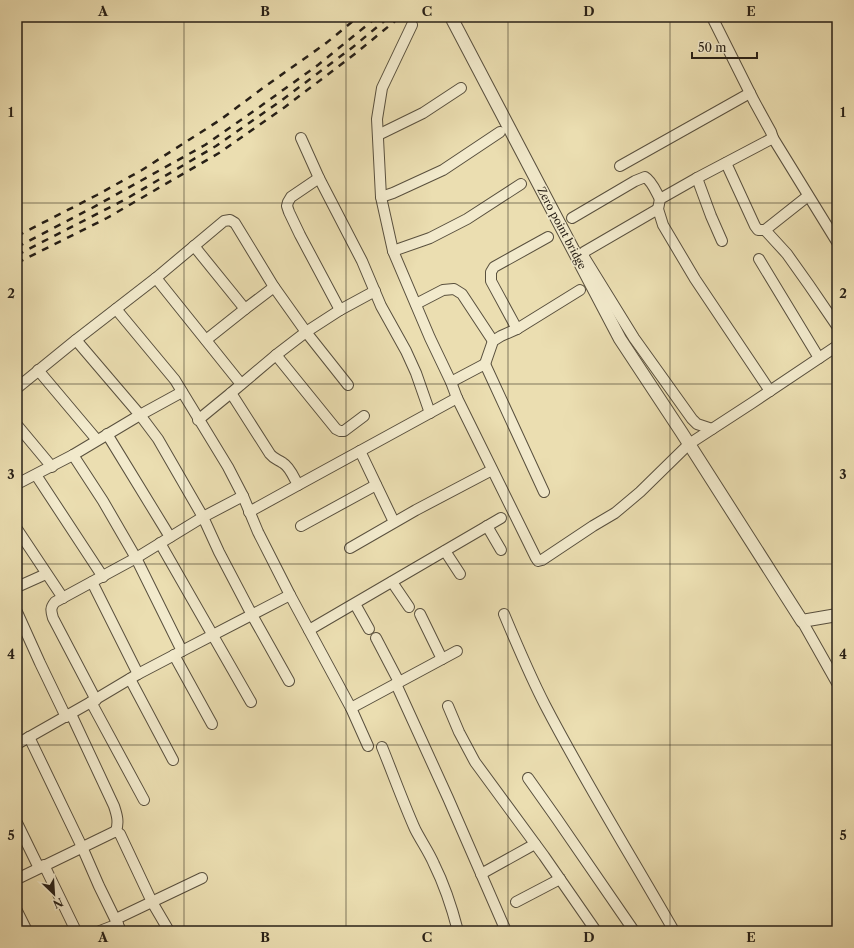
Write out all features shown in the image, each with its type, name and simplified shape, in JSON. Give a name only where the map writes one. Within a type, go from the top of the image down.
[{"type":"street","name":"Zero point bridge","points":[[451,17],[620,339],[682,433],[802,622]]},
{"type":"street","points":[[712,17],[771,132],[772,138],[837,242]]},
{"type":"street","points":[[412,25],[382,88],[377,119],[381,197],[393,251],[430,338],[458,398],[492,470],[538,561],[542,560],[614,513],[640,492],[689,444],[837,346]]},
{"type":"street","points":[[378,135],[423,113],[461,88]]},
{"type":"street","points":[[620,166],[750,93]]},
{"type":"street","points":[[381,197],[443,170],[500,132]]},
{"type":"street","points":[[301,138],[319,178],[362,262],[381,306],[406,351],[416,373],[430,413]]},
{"type":"street","points":[[660,199],[696,178],[772,138]]},
{"type":"street","points":[[726,163],[758,230],[765,230],[808,196]]},
{"type":"street","points":[[572,218],[635,181],[645,177],[648,178],[660,199],[658,209],[663,225],[695,279],[770,391]]},
{"type":"street","points":[[319,178],[291,197],[287,206],[300,235],[340,310]]},
{"type":"street","points":[[696,178],[722,241]]},
{"type":"street","points":[[393,251],[430,238],[467,219],[521,184]]},
{"type":"street","points":[[658,209],[584,252],[584,257],[634,338],[692,419],[697,424],[712,429]]},
{"type":"street","points":[[17,388],[156,278],[224,221],[230,220],[235,223],[274,287],[306,332],[348,385]]},
{"type":"street","points":[[765,230],[787,254],[837,326]]},
{"type":"street","points":[[517,328],[491,281],[491,272],[494,267],[548,236]]},
{"type":"street","points":[[194,246],[245,309]]},
{"type":"street","points":[[759,259],[819,358]]},
{"type":"street","points":[[156,278],[241,384]]},
{"type":"street","points":[[206,340],[274,287]]},
{"type":"street","points":[[416,304],[443,290],[454,289],[462,294],[493,341]]},
{"type":"street","points":[[451,382],[485,364],[493,341],[580,290]]},
{"type":"street","points":[[198,420],[306,332],[340,310],[375,291]]},
{"type":"street","points":[[116,309],[175,380],[228,467],[243,496],[258,532],[351,708],[368,746]]},
{"type":"street","points":[[76,340],[140,415],[158,440],[203,517],[218,552],[289,681]]},
{"type":"street","points":[[276,355],[336,429],[344,431],[364,416]]},
{"type":"street","points":[[485,364],[544,492]]},
{"type":"street","points":[[38,370],[96,440]]},
{"type":"street","points":[[17,484],[52,467],[96,440],[182,392]]},
{"type":"street","points":[[231,393],[270,454],[286,466],[298,485]]},
{"type":"street","points":[[249,512],[458,398]]},
{"type":"street","points":[[17,425],[52,467]]},
{"type":"street","points":[[107,434],[170,537]]},
{"type":"street","points":[[360,451],[394,522]]},
{"type":"street","points":[[73,455],[103,501],[136,558],[178,653],[212,724]]},
{"type":"street","points":[[350,548],[394,522],[492,470]]},
{"type":"street","points":[[36,475],[103,577]]},
{"type":"street","points":[[302,526],[376,485]]},
{"type":"street","points":[[144,800],[53,618],[51,611],[52,606],[55,602],[103,577],[203,517],[243,496]]},
{"type":"street","points":[[309,630],[501,518]]},
{"type":"street","points":[[487,526],[501,550]]},
{"type":"street","points":[[17,529],[63,598]]},
{"type":"street","points":[[160,543],[251,702]]},
{"type":"street","points":[[445,551],[460,574]]},
{"type":"street","points":[[17,587],[46,574]]},
{"type":"street","points":[[92,582],[173,760]]},
{"type":"street","points":[[392,582],[409,607]]},
{"type":"street","points":[[17,744],[94,701],[134,676],[290,595]]},
{"type":"street","points":[[355,604],[369,629]]},
{"type":"street","points":[[17,612],[40,663],[114,806],[118,820],[116,831],[17,879]]},
{"type":"street","points":[[420,614],[442,659]]},
{"type":"street","points":[[504,614],[544,704],[587,782],[674,931]]},
{"type":"street","points":[[837,615],[802,622],[837,683]]},
{"type":"street","points":[[376,638],[398,683],[506,931]]},
{"type":"street","points":[[351,708],[457,651]]},
{"type":"street","points":[[448,706],[459,732],[475,762],[536,844],[592,930]]},
{"type":"street","points":[[29,737],[118,925]]},
{"type":"street","points":[[382,746],[408,814],[445,889],[458,931]]},
{"type":"street","points":[[528,778],[558,819],[634,931]]},
{"type":"street","points":[[17,823],[42,866],[76,931]]},
{"type":"street","points":[[116,831],[120,834],[152,902],[169,931]]},
{"type":"street","points":[[481,874],[536,844]]},
{"type":"street","points":[[100,931],[118,925],[152,902],[202,878]]},
{"type":"street","points":[[516,902],[560,879]]},
{"type":"street","points":[[17,911],[27,931]]},
{"type":"railway","points":[[17,236],[142,170],[220,120],[325,44],[358,17]]},
{"type":"railway","points":[[17,247],[92,208],[205,145],[318,65],[377,17]]},
{"type":"railway","points":[[17,255],[126,199],[216,146],[282,100],[353,47],[389,17]]},
{"type":"railway","points":[[17,263],[107,218],[219,153],[285,107],[356,53],[400,17]]}]
